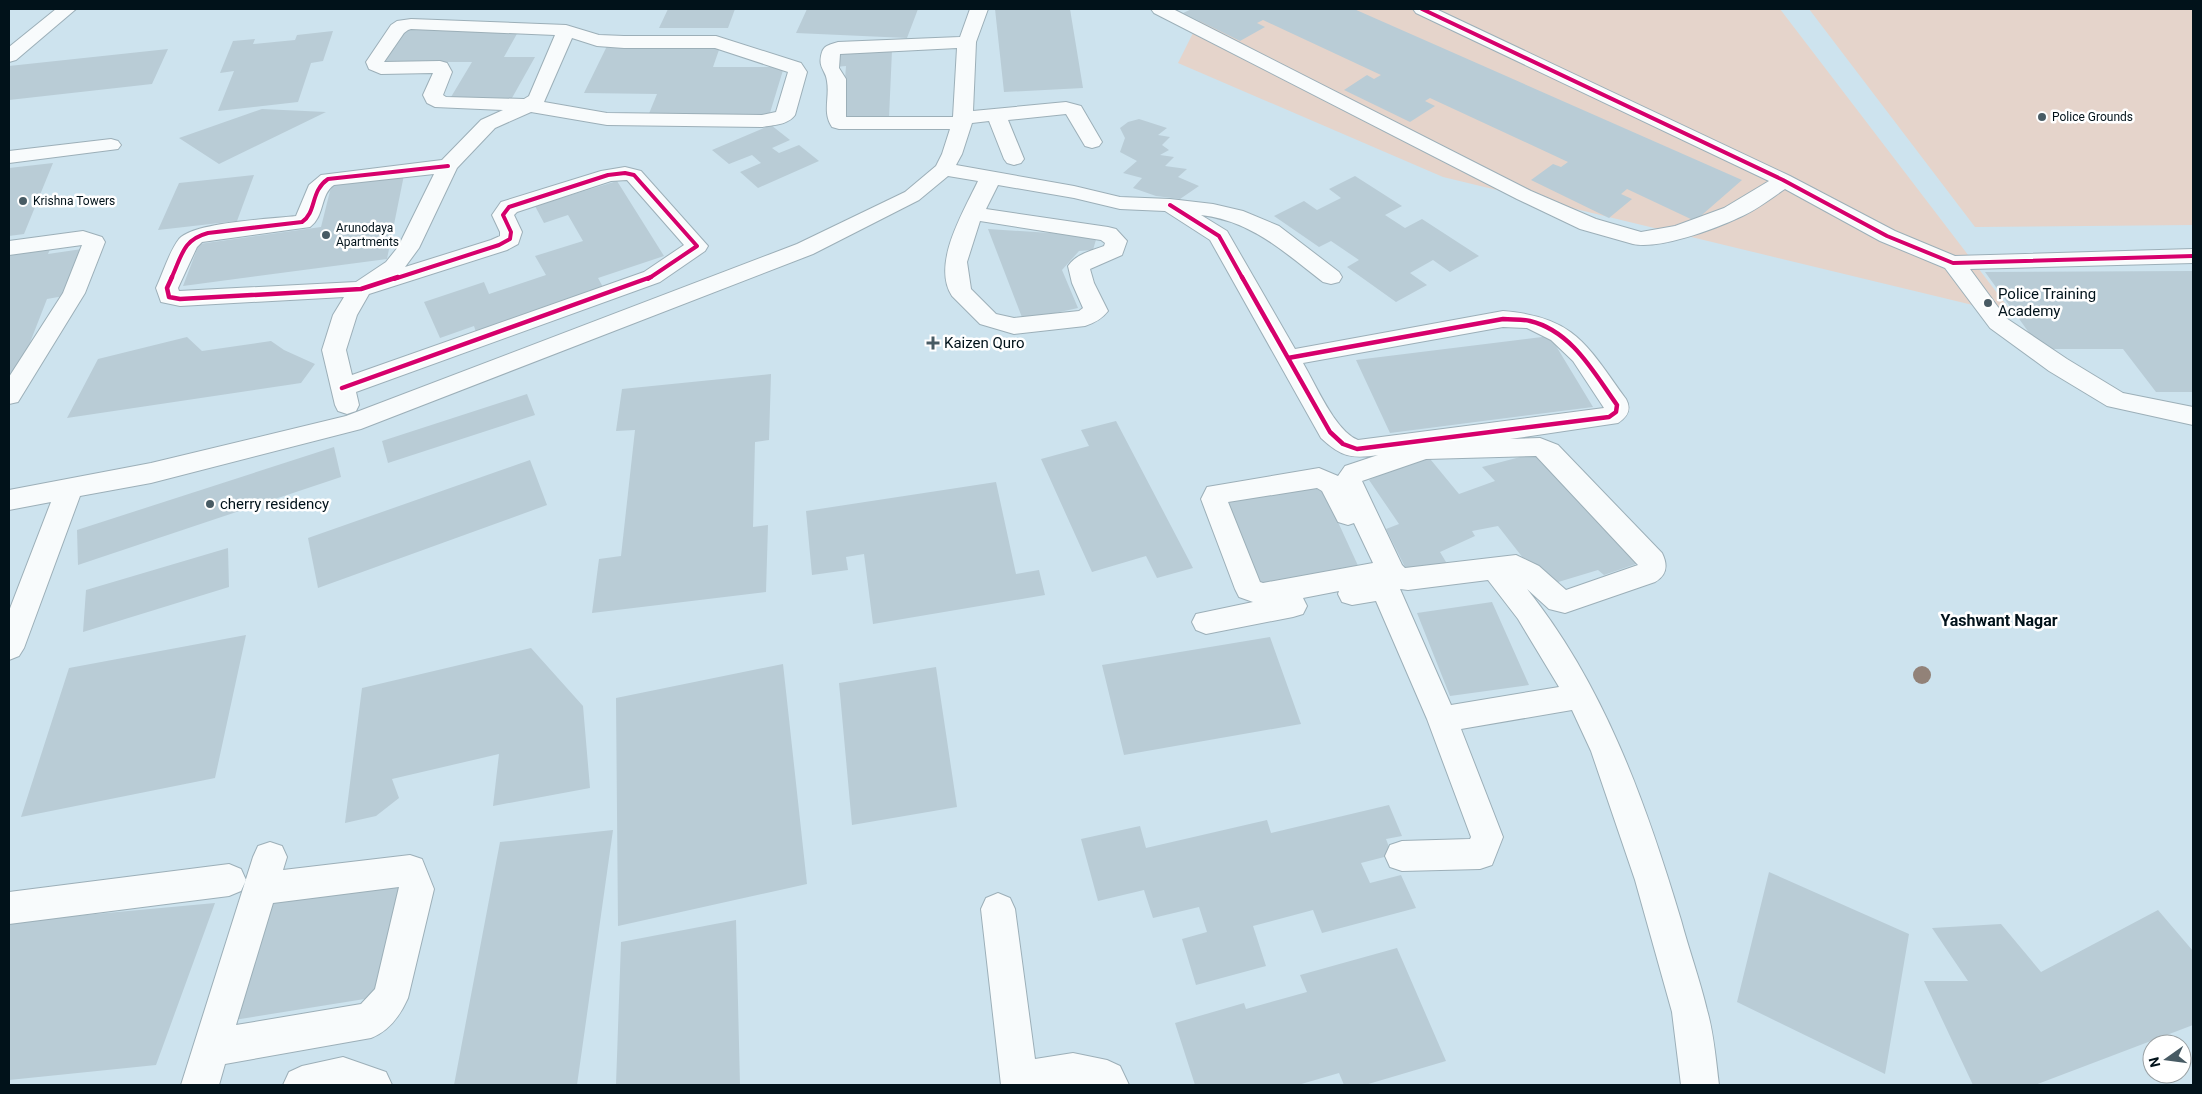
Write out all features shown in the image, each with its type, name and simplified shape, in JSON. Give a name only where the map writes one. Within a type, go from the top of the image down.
[{"type":"street","points":[[9,56],[67,9]]},
{"type":"street","points":[[9,500],[151,473],[352,423],[805,249],[912,196],[944,169],[963,120],[967,42],[979,9]]},
{"type":"street","points":[[1160,9],[1524,195],[1588,224],[1641,239],[1680,232],[1732,213],[1784,181]]},
{"type":"street","points":[[1422,9],[1784,181],[1922,254],[1953,263],[2193,256]]},
{"type":"street","points":[[402,25],[566,30],[596,40],[606,41],[716,42],[794,67],[798,72],[785,115],[777,119],[762,121],[607,119],[527,105],[442,103],[434,100],[434,95],[443,72],[440,67],[381,68],[375,62],[402,25]]},
{"type":"street","points":[[352,423],[334,350],[345,314],[361,289],[394,267],[408,248],[448,166],[488,124],[537,99],[566,30]]},
{"type":"street","points":[[967,42],[838,48],[831,51],[830,69],[835,72],[837,78],[835,117],[839,124],[963,120],[1066,108],[1074,110],[1092,142]]},
{"type":"street","points":[[996,116],[1014,159]]},
{"type":"street","points":[[9,157],[112,144]]},
{"type":"street","points":[[448,166],[328,179],[319,185],[308,218],[302,222],[208,233],[194,238],[187,244],[168,288],[170,297],[180,299],[361,289],[499,245],[510,239],[511,232],[503,215],[509,207],[608,175],[625,173],[634,175],[698,246],[725,280]]},
{"type":"street","points":[[944,169],[1120,202],[1212,210],[1235,216],[1271,231],[1331,277]]},
{"type":"street","points":[[974,214],[1108,234],[1116,241],[1114,250],[1092,258],[1079,266],[1079,276],[1091,296],[1096,311],[1085,318],[1014,326],[988,319],[960,291],[956,262],[974,214],[991,177]]},
{"type":"street","points":[[1170,205],[1219,236],[1288,358],[1330,432],[1343,444],[1357,449],[1609,417],[1616,412],[1617,405],[1570,342],[1556,332],[1533,322],[1502,319],[1288,358]]},
{"type":"street","points":[[9,248],[83,238],[94,242],[74,293],[9,396]]},
{"type":"street","points":[[343,389],[652,277],[698,246]]},
{"type":"street","points":[[1953,263],[1998,323],[2058,365],[2116,400],[2193,416]]},
{"type":"street","points":[[1540,447],[1549,452],[1652,561],[1652,570],[1645,574],[1565,602],[1559,601],[1523,569],[1516,566],[1495,569],[1408,579],[1398,578],[1391,572],[1350,485],[1349,479],[1354,473],[1425,450],[1540,447]]},
{"type":"street","points":[[1381,580],[1263,594],[1249,589],[1214,499],[1216,494],[1319,478],[1332,484],[1381,580],[1442,719],[1487,837],[1480,854],[1402,856]]},
{"type":"street","points":[[9,648],[69,489]]},
{"type":"street","points":[[1495,569],[1520,598],[1581,696],[1607,751],[1652,880],[1690,1012],[1700,1085]]},
{"type":"street","points":[[1206,622],[1381,580]]},
{"type":"street","points":[[1547,641],[1559,601]]},
{"type":"street","points":[[1442,719],[1581,696]]},
{"type":"street","points":[[9,908],[253,875],[410,870],[417,889],[390,998],[370,1020],[211,1048]]},
{"type":"street","points":[[200,1085],[211,1048],[253,875]]},
{"type":"street","points":[[998,909],[1020,1082],[1072,1070],[1107,1079],[1110,1085]]},
{"type":"street","points":[[302,1085],[343,1076],[373,1085]]},
{"type":"shaded area","points":[[1205,9],[1780,9],[2014,315],[1443,177],[1178,63]]},
{"type":"shaded area","name":"Police Grounds","points":[[1809,9],[2193,9],[2193,225],[1975,227]]},
{"type":"building","points":[[668,9],[735,9],[728,28],[659,28]]},
{"type":"building","points":[[807,9],[918,9],[907,38],[796,33]]},
{"type":"building","points":[[995,9],[1070,9],[1083,88],[1004,92]]},
{"type":"building","points":[[1192,9],[1354,9],[1742,180],[1695,221],[1627,189],[1621,194],[1632,199],[1609,218],[1531,180],[1553,164],[1561,167],[1568,162],[1430,98],[1425,101],[1435,106],[1410,122],[1344,90],[1367,75],[1374,79],[1381,75],[1263,20],[1257,23],[1265,27],[1240,41],[1183,13]]},
{"type":"building","points":[[407,28],[518,32],[504,57],[535,57],[512,98],[451,97],[472,62],[383,62]]},
{"type":"building","points":[[333,31],[323,61],[311,63],[298,102],[218,111],[234,71],[220,73],[233,41],[255,39],[253,44],[295,40],[297,35]]},
{"type":"building","points":[[607,46],[720,47],[713,67],[784,67],[769,116],[648,116],[657,94],[584,93]]},
{"type":"building","points":[[168,49],[152,84],[9,100],[9,66]]},
{"type":"building","points":[[892,50],[889,118],[842,120],[846,66],[835,67],[838,51]]},
{"type":"building","points":[[262,109],[326,112],[219,164],[179,138]]},
{"type":"building","points":[[1139,119],[1167,128],[1158,135],[1170,137],[1162,145],[1169,150],[1160,155],[1174,157],[1165,166],[1187,169],[1178,177],[1199,186],[1180,199],[1156,196],[1133,188],[1142,178],[1123,173],[1137,161],[1120,152],[1125,138],[1120,128],[1128,122]]},
{"type":"building","points":[[771,125],[790,140],[772,148],[779,153],[799,145],[819,161],[758,188],[740,172],[761,163],[752,155],[729,164],[712,150]]},
{"type":"building","name":"Krishna Towers","points":[[53,163],[24,234],[9,236],[9,168]]},
{"type":"building","points":[[254,175],[237,221],[158,230],[179,183]]},
{"type":"building","name":"Arunodaya Apartments","points":[[404,175],[387,259],[183,286],[199,244],[321,227],[332,183]]},
{"type":"building","points":[[1355,176],[1402,206],[1385,215],[1405,228],[1422,219],[1479,256],[1450,272],[1433,260],[1410,273],[1427,285],[1396,302],[1347,267],[1359,260],[1331,241],[1319,247],[1274,216],[1304,201],[1317,210],[1341,198],[1329,189]]},
{"type":"building","points":[[617,181],[664,256],[598,278],[604,289],[476,332],[474,326],[440,338],[424,302],[484,282],[489,294],[546,275],[535,256],[583,241],[568,215],[544,223],[535,206]]},
{"type":"building","points":[[988,229],[1097,236],[1093,250],[1079,251],[1062,270],[1078,308],[1023,320]]},
{"type":"building","points":[[52,244],[48,254],[82,249],[64,296],[47,299],[17,376],[9,377],[9,251]]},
{"type":"building","points":[[2193,271],[2193,392],[2156,392],[2123,349],[2041,349],[1985,272]]},
{"type":"building","points":[[1550,336],[1593,407],[1390,433],[1356,360]]},
{"type":"building","points":[[187,337],[202,351],[271,341],[284,350],[315,364],[301,383],[67,418],[98,359]]},
{"type":"building","points":[[771,374],[769,440],[755,442],[753,527],[768,525],[766,592],[592,613],[599,559],[621,556],[635,430],[616,431],[622,389]]},
{"type":"building","points":[[527,394],[535,415],[388,463],[382,441]]},
{"type":"building","points":[[1116,421],[1193,568],[1157,578],[1146,556],[1092,572],[1041,459],[1089,446],[1081,430]]},
{"type":"building","name":"cherry residency","points":[[334,447],[341,477],[78,565],[77,530]]},
{"type":"building","points":[[1540,452],[1639,563],[1604,575],[1598,570],[1545,586],[1498,526],[1472,531],[1475,536],[1440,552],[1449,567],[1409,575],[1386,529],[1399,524],[1369,480],[1426,454],[1459,494],[1495,481],[1482,467]]},
{"type":"building","points":[[530,460],[547,505],[318,588],[308,538]]},
{"type":"building","points":[[996,482],[1016,574],[1039,570],[1045,595],[873,624],[864,554],[846,557],[848,570],[812,575],[806,511]]},
{"type":"building","points":[[1321,485],[1360,570],[1262,589],[1226,501]]},
{"type":"building","points":[[228,548],[229,587],[83,632],[86,590]]},
{"type":"building","points":[[1492,602],[1529,685],[1450,696],[1417,613]]},
{"type":"building","points":[[246,635],[215,778],[21,817],[69,668]]},
{"type":"building","points":[[1270,637],[1301,724],[1124,755],[1102,665]]},
{"type":"building","points":[[531,648],[583,706],[590,788],[493,806],[499,754],[392,779],[399,798],[376,816],[345,823],[362,688]]},
{"type":"building","points":[[783,664],[807,884],[618,926],[616,698]]},
{"type":"building","points":[[936,667],[957,807],[852,825],[839,683]]},
{"type":"building","points":[[1389,805],[1402,836],[1386,839],[1392,855],[1361,863],[1370,883],[1401,875],[1416,908],[1322,933],[1313,910],[1253,926],[1266,966],[1196,985],[1182,939],[1207,932],[1199,907],[1153,918],[1144,890],[1098,901],[1081,839],[1140,826],[1146,848],[1267,820],[1271,833]]},
{"type":"building","points":[[613,830],[577,1085],[454,1085],[500,842]]},
{"type":"building","points":[[1769,872],[1909,934],[1885,1074],[1737,1002]]},
{"type":"building","points":[[407,880],[377,997],[228,1021],[270,894]]},
{"type":"building","points":[[215,903],[156,1065],[9,1080],[9,922]]},
{"type":"building","points":[[2158,910],[2193,951],[2193,1025],[2169,1034],[2142,1034],[2142,1044],[2035,1085],[1973,1085],[1924,981],[1968,981],[1932,928],[2001,924],[2041,972]]},
{"type":"building","points":[[736,920],[740,1085],[616,1085],[621,942]]},
{"type":"building","points":[[1397,948],[1446,1061],[1365,1085],[1344,1085],[1339,1073],[1298,1085],[1195,1085],[1175,1023],[1244,1003],[1246,1009],[1307,992],[1300,975]]},
{"type":"cycle path","points":[[1422,9],[1783,180],[1887,236],[1953,263],[2193,256]]},
{"type":"cycle path","points":[[342,388],[652,277],[697,246],[634,175],[625,173],[608,175],[509,207],[503,215],[511,232],[510,239],[499,245],[361,289],[180,299],[169,297],[167,288],[187,244],[194,237],[208,233],[302,222],[308,218],[319,185],[328,179],[448,166]]},
{"type":"cycle path","points":[[1170,205],[1219,236],[1330,432],[1343,444],[1357,449],[1609,417],[1616,412],[1617,405],[1591,368],[1571,344],[1547,327],[1526,320],[1503,319],[1288,358]]},
{"type":"place","name":"Police Grounds","points":[[2042,117]]},
{"type":"place","name":"Krishna Towers","points":[[23,201]]},
{"type":"place","name":"Arunodaya Apartments","points":[[326,235]]},
{"type":"place","name":"Police Training Academy","points":[[1988,303]]},
{"type":"place","name":"Kaizen Quro","points":[[933,343]]},
{"type":"place","name":"cherry residency","points":[[210,504]]},
{"type":"district","name":"Yashwant Nagar","points":[[1999,620]]}]
